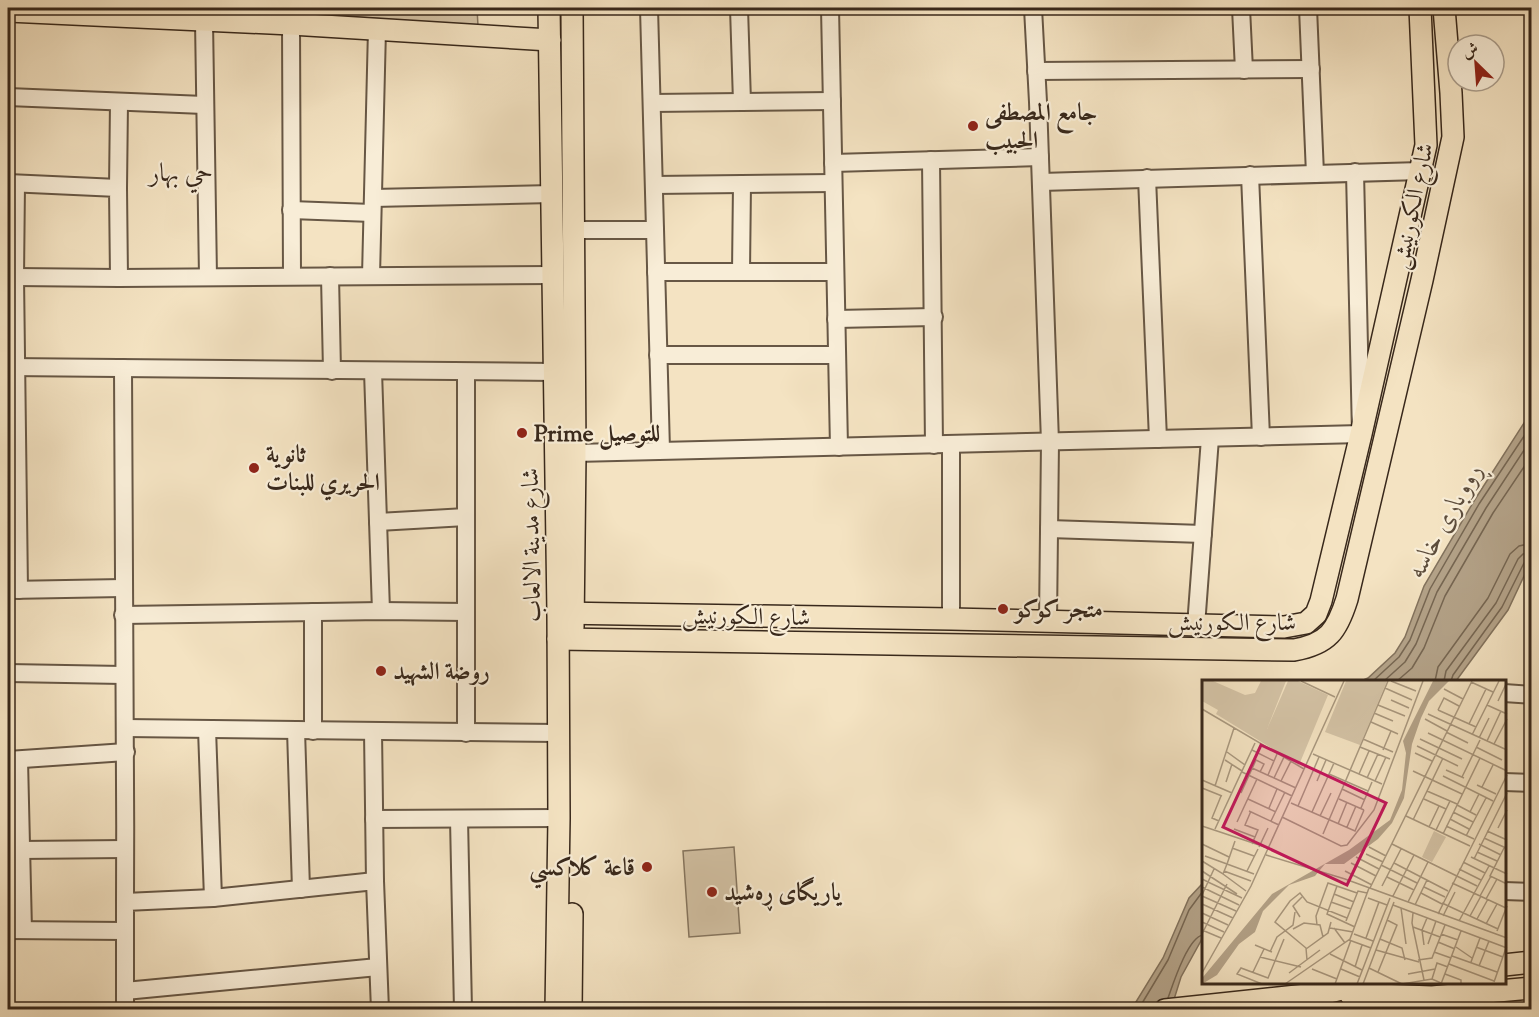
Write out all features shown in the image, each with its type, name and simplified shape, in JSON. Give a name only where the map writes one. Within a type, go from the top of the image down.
[{"type":"main road","name":"شارع مدينة الالعاب","points":[[549,8],[554,372],[566,613]]},
{"type":"main road","name":"شارع مدينة الالعاب","points":[[567,1009],[558,733],[575,453],[572,8]]},
{"type":"main road","name":"شارع الكورنيش","points":[[566,613],[865,617],[1196,626],[1284,627],[1306,623],[1316,614],[1321,601],[1426,145],[1420,8]]},
{"type":"main road","name":"شارع الكورنيش","points":[[1444,8],[1446,34]]},
{"type":"main road","points":[[8,11],[291,24],[550,40]]},
{"type":"main road","points":[[1422,62],[1446,59]]},
{"type":"main road","name":"شارع الكورنيش","points":[[565,639],[1294,650],[1311,647],[1331,634],[1342,612],[1356,561],[1453,137],[1450,93]]},
{"type":"main road","points":[[551,125],[573,124]]},
{"type":"main road","points":[[863,643],[865,617]]},
{"type":"main road","name":"شارع مدينة الالعاب","points":[[565,639],[567,1009]]},
{"type":"main road","points":[[1506,965],[1532,962]]},
{"type":"main road","points":[[1325,993],[1363,984]]},
{"type":"main road","points":[[1165,1010],[1325,993],[1432,997],[1532,988]]},
{"type":"street","points":[[649,8],[661,450]]},
{"type":"street","points":[[739,8],[742,102]]},
{"type":"street","points":[[830,8],[839,447]]},
{"type":"street","points":[[1033,8],[1050,442],[1048,621]]},
{"type":"street","points":[[1241,8],[1244,70]]},
{"type":"street","points":[[1308,8],[1315,174]]},
{"type":"street","points":[[204,21],[208,276]]},
{"type":"street","points":[[291,24],[292,276]]},
{"type":"street","points":[[371,276],[376,29]]},
{"type":"street","points":[[1036,71],[1311,69]]},
{"type":"street","points":[[8,97],[204,105]]},
{"type":"street","points":[[652,103],[832,100]]},
{"type":"street","points":[[119,102],[119,278]]},
{"type":"street","points":[[833,163],[1040,157]]},
{"type":"street","points":[[931,160],[934,445]]},
{"type":"street","points":[[1041,182],[1421,171]]},
{"type":"street","points":[[575,453],[1361,434],[1355,172]]},
{"type":"street","points":[[1250,175],[1262,437]]},
{"type":"street","points":[[1147,178],[1158,439]]},
{"type":"street","points":[[654,185],[833,183]]},
{"type":"street","points":[[118,188],[12,184],[15,277],[12,367],[13,590],[123,588]]},
{"type":"street","points":[[741,272],[742,184]]},
{"type":"street","points":[[291,210],[552,194]]},
{"type":"street","points":[[574,230],[655,230]]},
{"type":"street","points":[[656,272],[835,272]]},
{"type":"street","points":[[15,277],[553,275]]},
{"type":"street","points":[[330,276],[332,370]]},
{"type":"street","points":[[836,319],[934,317]]},
{"type":"street","points":[[658,355],[837,356]]},
{"type":"street","points":[[12,367],[554,372]]},
{"type":"street","points":[[123,368],[123,675],[126,752],[125,1010]]},
{"type":"street","points":[[373,371],[381,611]]},
{"type":"street","points":[[466,372],[466,733]]},
{"type":"street","points":[[1196,626],[1210,438]]},
{"type":"street","points":[[951,444],[951,619]]},
{"type":"street","points":[[378,522],[466,518]]},
{"type":"street","points":[[1049,529],[1203,534]]},
{"type":"street","points":[[313,612],[313,730]]},
{"type":"street","points":[[123,615],[466,612]]},
{"type":"street","points":[[8,673],[123,675]]},
{"type":"street","points":[[1506,693],[1532,694]]},
{"type":"street","points":[[125,728],[558,733]]},
{"type":"street","points":[[207,729],[213,898]]},
{"type":"street","points":[[296,730],[301,889]]},
{"type":"street","points":[[373,731],[380,1010]]},
{"type":"street","points":[[124,931],[15,930],[20,850],[13,760],[126,752]]},
{"type":"street","points":[[1506,782],[1532,783]]},
{"type":"street","points":[[374,819],[559,818]]},
{"type":"street","points":[[459,819],[463,1010]]},
{"type":"street","points":[[20,850],[125,849]]},
{"type":"street","points":[[125,902],[213,898],[375,881]]},
{"type":"street","points":[[1506,891],[1532,892]]},
{"type":"street","points":[[125,990],[378,967]]},
{"type":"shaded area","points":[[238,8],[477,8],[478,26]]},
{"type":"shaded area","name":"یاریگای ڕەشید","points":[[734,847],[740,933],[689,937],[683,851]]},
{"type":"water","points":[[1531,412],[1531,561],[1508,610],[1457,680],[1363,680],[1395,653],[1405,637],[1424,586],[1474,501]]},
{"type":"water","points":[[1202,884],[1202,939],[1181,977],[1171,1009],[1131,1010],[1163,958],[1189,898]]},
{"type":"place","name":"جامع المصطفى الحبيب","points":[[973,126]]},
{"type":"place","name":"Prime للتوصيل","points":[[522,433]]},
{"type":"place","name":"ثانوية الحريري للبنات","points":[[254,468]]},
{"type":"place","name":"متجر كوكو","points":[[1003,609]]},
{"type":"place","name":"روضة الشهيد","points":[[381,671]]},
{"type":"place","name":"قاعة كلاكسي","points":[[647,867]]},
{"type":"place","name":"یاریگای ڕەشید","points":[[712,892]]},
{"type":"district","name":"حي بهار","points":[[181,172]]},
{"type":"water label","name":"ڕووباری خاسە","points":[[1444,520]]}]
